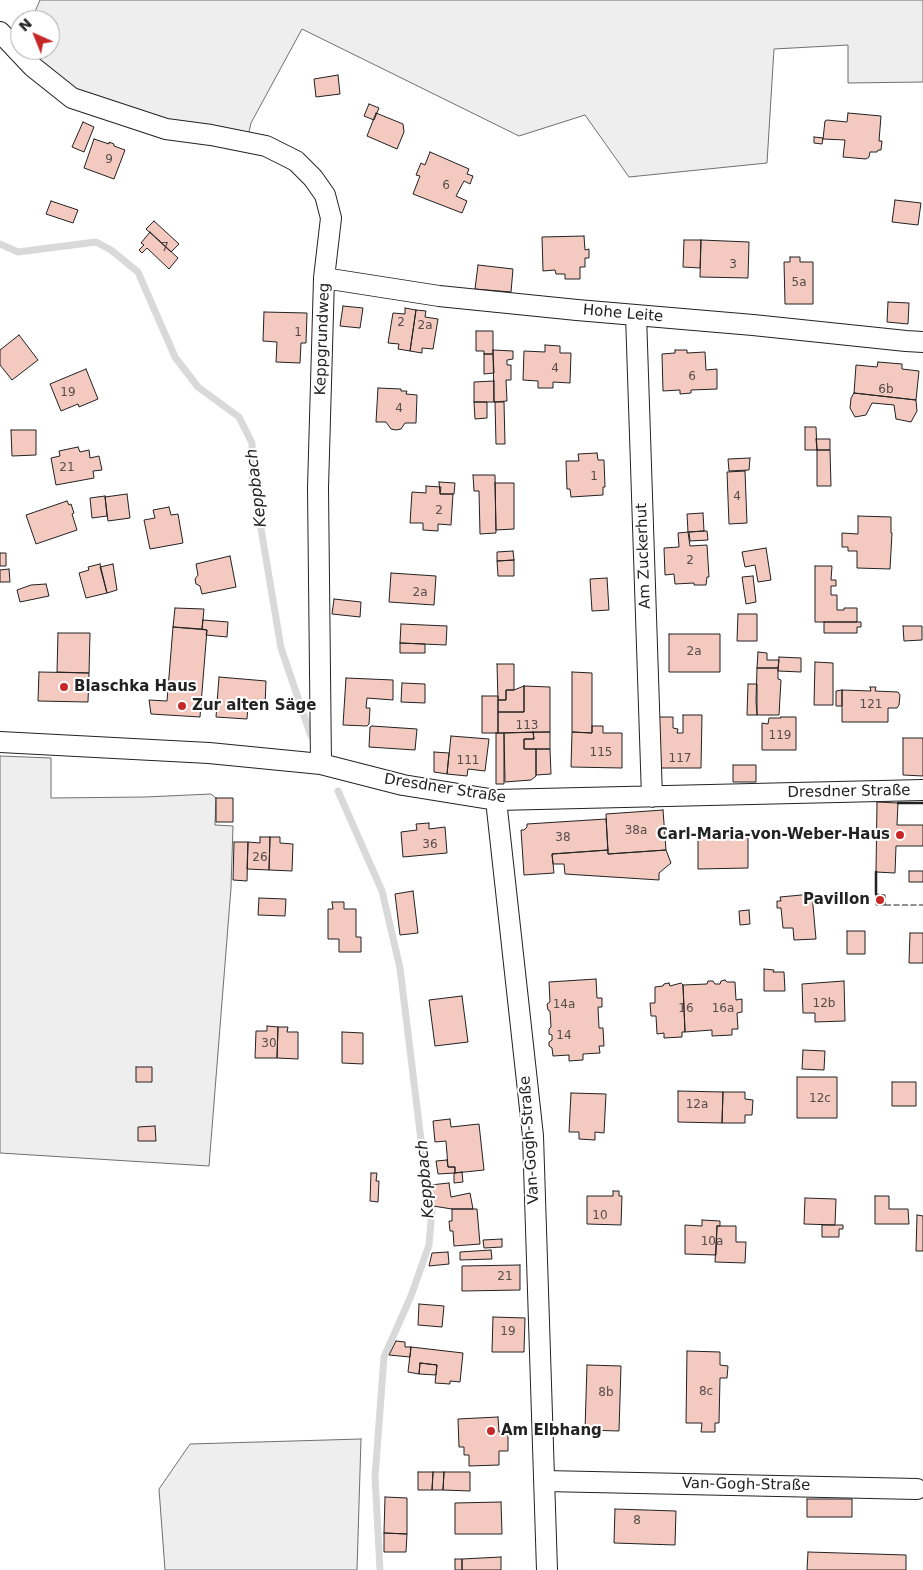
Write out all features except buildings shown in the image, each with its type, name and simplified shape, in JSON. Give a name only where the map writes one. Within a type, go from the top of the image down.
[{"type":"street","name":"Keppgrundweg","points":[[0,32],[33,67],[72,98],[166,130],[210,135],[266,146],[296,161],[313,178],[325,195],[331,218],[324,278],[318,488],[321,764]]},
{"type":"street","name":"Hohe Leite","points":[[324,278],[439,296],[923,342]]},
{"type":"street","name":"Am Zuckerhut","points":[[636,315],[652,796]]},
{"type":"street","name":"Dresdner Straße","points":[[0,742],[208,753],[321,764],[403,786],[496,800],[923,790]]},
{"type":"street","name":"Van-Gogh-Straße","points":[[496,800],[533,1136],[547,1570]]},
{"type":"street","name":"Van-Gogh-Straße","points":[[544,1480],[917,1490]]},
{"type":"shaded area","points":[[40,0],[923,0],[923,82],[848,83],[848,45],[774,49],[767,163],[629,177],[585,115],[519,136],[302,29],[251,123],[248,136],[165,122],[76,90],[42,64],[39,60],[60,60],[60,10],[36,10]]},
{"type":"shaded area","points":[[0,756],[51,758],[51,798],[211,794],[216,798],[215,825],[233,826],[231,888],[209,1166],[0,1153]]},
{"type":"shaded area","points":[[361,1439],[357,1570],[165,1570],[159,1489],[190,1444]]},
{"type":"waterway","name":"Keppbach","points":[[0,244],[18,252],[96,242],[111,250],[138,272],[175,357],[198,387],[239,417],[252,443],[252,475],[281,648],[311,736]]},
{"type":"waterway","name":"Keppbach","points":[[338,791],[382,891],[400,968],[422,1148],[432,1210],[429,1245],[411,1296],[384,1357],[375,1477],[380,1570]]},
{"type":"fence","points":[[885,905],[923,905]]},
{"type":"wall","points":[[898,803],[923,803]]},
{"type":"wall","points":[[876,872],[876,894]]},
{"type":"place","name":"Blaschka Haus","points":[[64,687]]},
{"type":"place","name":"Zur alten Säge","points":[[182,706]]},
{"type":"place","name":"Carl-Maria-von-Weber-Haus","points":[[900,835]]},
{"type":"place","name":"Pavillon","points":[[880,900]]},
{"type":"place","name":"Am Elbhang","points":[[491,1431]]}]
